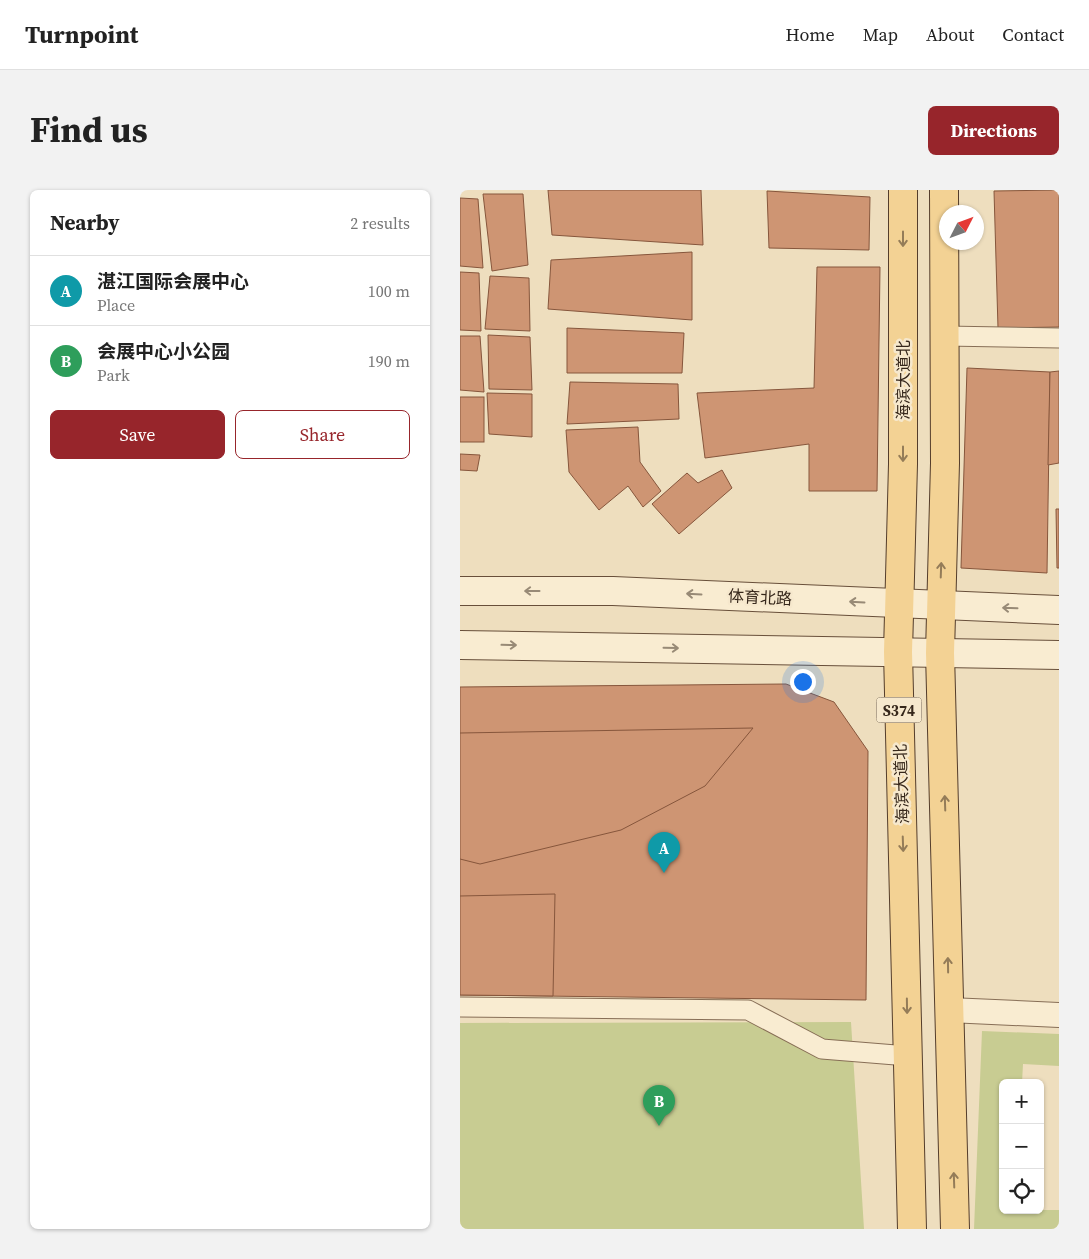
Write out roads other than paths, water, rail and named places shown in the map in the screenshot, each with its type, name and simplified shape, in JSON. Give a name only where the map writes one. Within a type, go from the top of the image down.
[{"type":"main road","name":"海滨大道北","points":[[903,190],[903,464],[898,652],[912,1229]]},
{"type":"main road","name":"S374","points":[[944,190],[945,463],[940,652],[955,1229]]},
{"type":"main road","name":"体育北路","points":[[460,591],[613,591],[1059,610]]},
{"type":"main road","points":[[460,645],[1059,655]]},
{"type":"street","points":[[945,336],[1059,338]]},
{"type":"street","points":[[460,1007],[748,1010],[822,1049],[908,1056]]},
{"type":"street","points":[[949,1010],[1059,1015]]},
{"type":"place","name":"湛江国际会展中心","points":[[664,873]]},
{"type":"place","name":"会展中心小公园","points":[[659,1126]]}]
